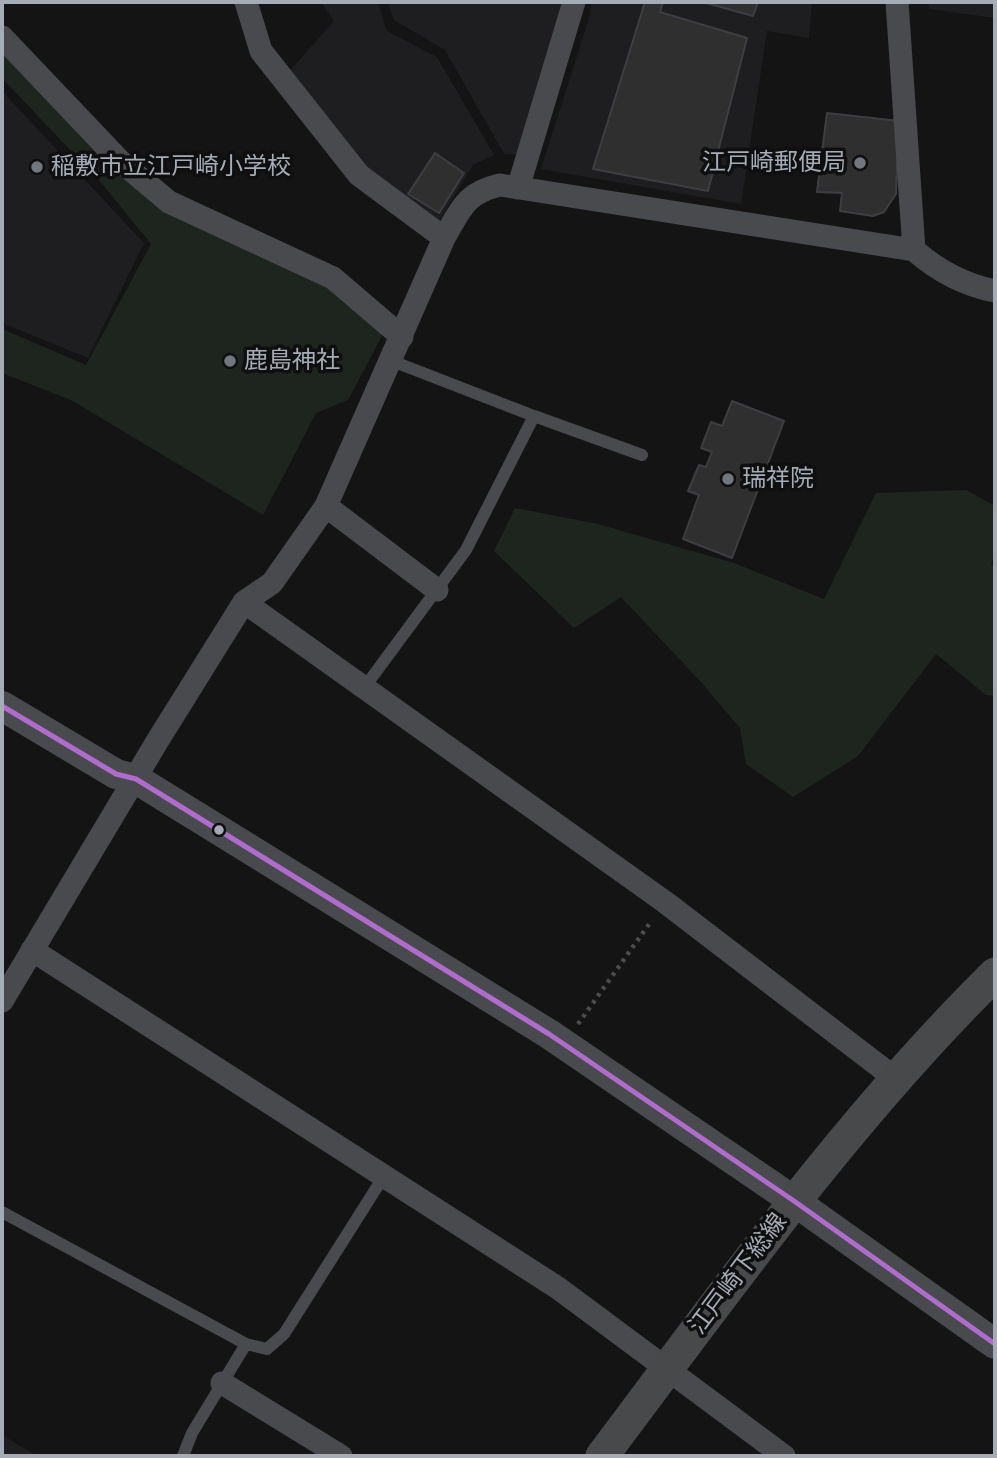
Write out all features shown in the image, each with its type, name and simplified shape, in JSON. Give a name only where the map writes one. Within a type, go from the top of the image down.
[{"type":"main road","name":"江戸崎下総線","points":[[602,1456],[794,1201],[946,1022],[995,974]]},
{"type":"street","points":[[246,2],[261,51],[359,175],[444,237]]},
{"type":"street","points":[[518,188],[574,2]]},
{"type":"street","points":[[897,2],[914,250]]},
{"type":"street","points":[[2,37],[120,161],[169,202],[333,278],[402,337]]},
{"type":"street","points":[[2,1001],[244,602],[272,583],[326,506],[444,237],[465,201],[481,190],[500,185],[914,250],[932,266],[971,286],[995,291]]},
{"type":"street","points":[[326,506],[437,590]]},
{"type":"street","points":[[244,602],[665,902],[896,1079]]},
{"type":"street","points":[[2,706],[116,774],[136,779],[564,1045],[794,1201],[995,1344]]},
{"type":"street","points":[[32,950],[558,1288],[784,1456]]},
{"type":"street","points":[[222,1383],[341,1456]]},
{"type":"lane","points":[[392,360],[642,455]]},
{"type":"lane","points":[[364,688],[466,550],[534,416]]},
{"type":"lane","points":[[2,1212],[246,1344],[267,1349],[284,1334],[384,1176]]},
{"type":"lane","points":[[183,1456],[192,1433],[246,1344]]},
{"type":"path","points":[[564,1045],[665,902]]},
{"type":"shaded area","points":[[321,2],[378,2],[387,31],[437,57],[494,155],[473,165],[439,221],[383,190],[288,73],[334,21]]},
{"type":"shaded area","points":[[388,2],[563,2],[522,155],[504,154],[445,50],[394,20]]},
{"type":"shaded area","points":[[591,2],[812,2],[809,38],[767,31],[741,204],[541,169],[590,15]]},
{"type":"shaded area","points":[[928,2],[995,2],[995,18],[929,9]]},
{"type":"shaded area","points":[[2,41],[135,177],[333,290],[384,332],[348,400],[316,413],[263,515],[71,400],[2,373],[2,329],[86,365],[151,244],[103,185],[2,78]]},
{"type":"shaded area","name":"稲敷市立江戸崎小学校","points":[[2,91],[144,243],[88,358],[2,323]]},
{"type":"shaded area","points":[[966,490],[995,506],[995,553],[991,564],[995,569],[995,696],[986,695],[936,654],[858,756],[793,797],[746,764],[740,728],[621,597],[574,628],[494,551],[515,508],[598,524],[734,563],[824,599],[876,493]]},
{"type":"shaded area","points":[[2,1435],[37,1456],[2,1456]]},
{"type":"building","points":[[645,2],[663,2],[660,12],[747,38],[708,191],[593,169]]},
{"type":"building","points":[[703,2],[758,2],[753,16]]},
{"type":"building","points":[[827,113],[899,121],[896,194],[884,212],[873,216],[840,211],[842,193],[817,192]]},
{"type":"building","points":[[435,153],[464,173],[439,213],[408,194]]},
{"type":"building","name":"瑞祥院","points":[[732,401],[784,421],[732,558],[683,539],[699,495],[688,491],[699,465],[706,467],[712,452],[701,448],[711,422],[722,426]]},
{"type":"transit line","points":[[2,706],[116,774],[136,779],[549,1034],[794,1201],[995,1344]]},
{"type":"place","name":"江戸崎郵便局","points":[[860,163]]},
{"type":"place","name":"稲敷市立江戸崎小学校","points":[[37,167]]},
{"type":"place","name":"鹿島神社","points":[[230,361]]},
{"type":"place","name":"瑞祥院","points":[[728,479]]}]
